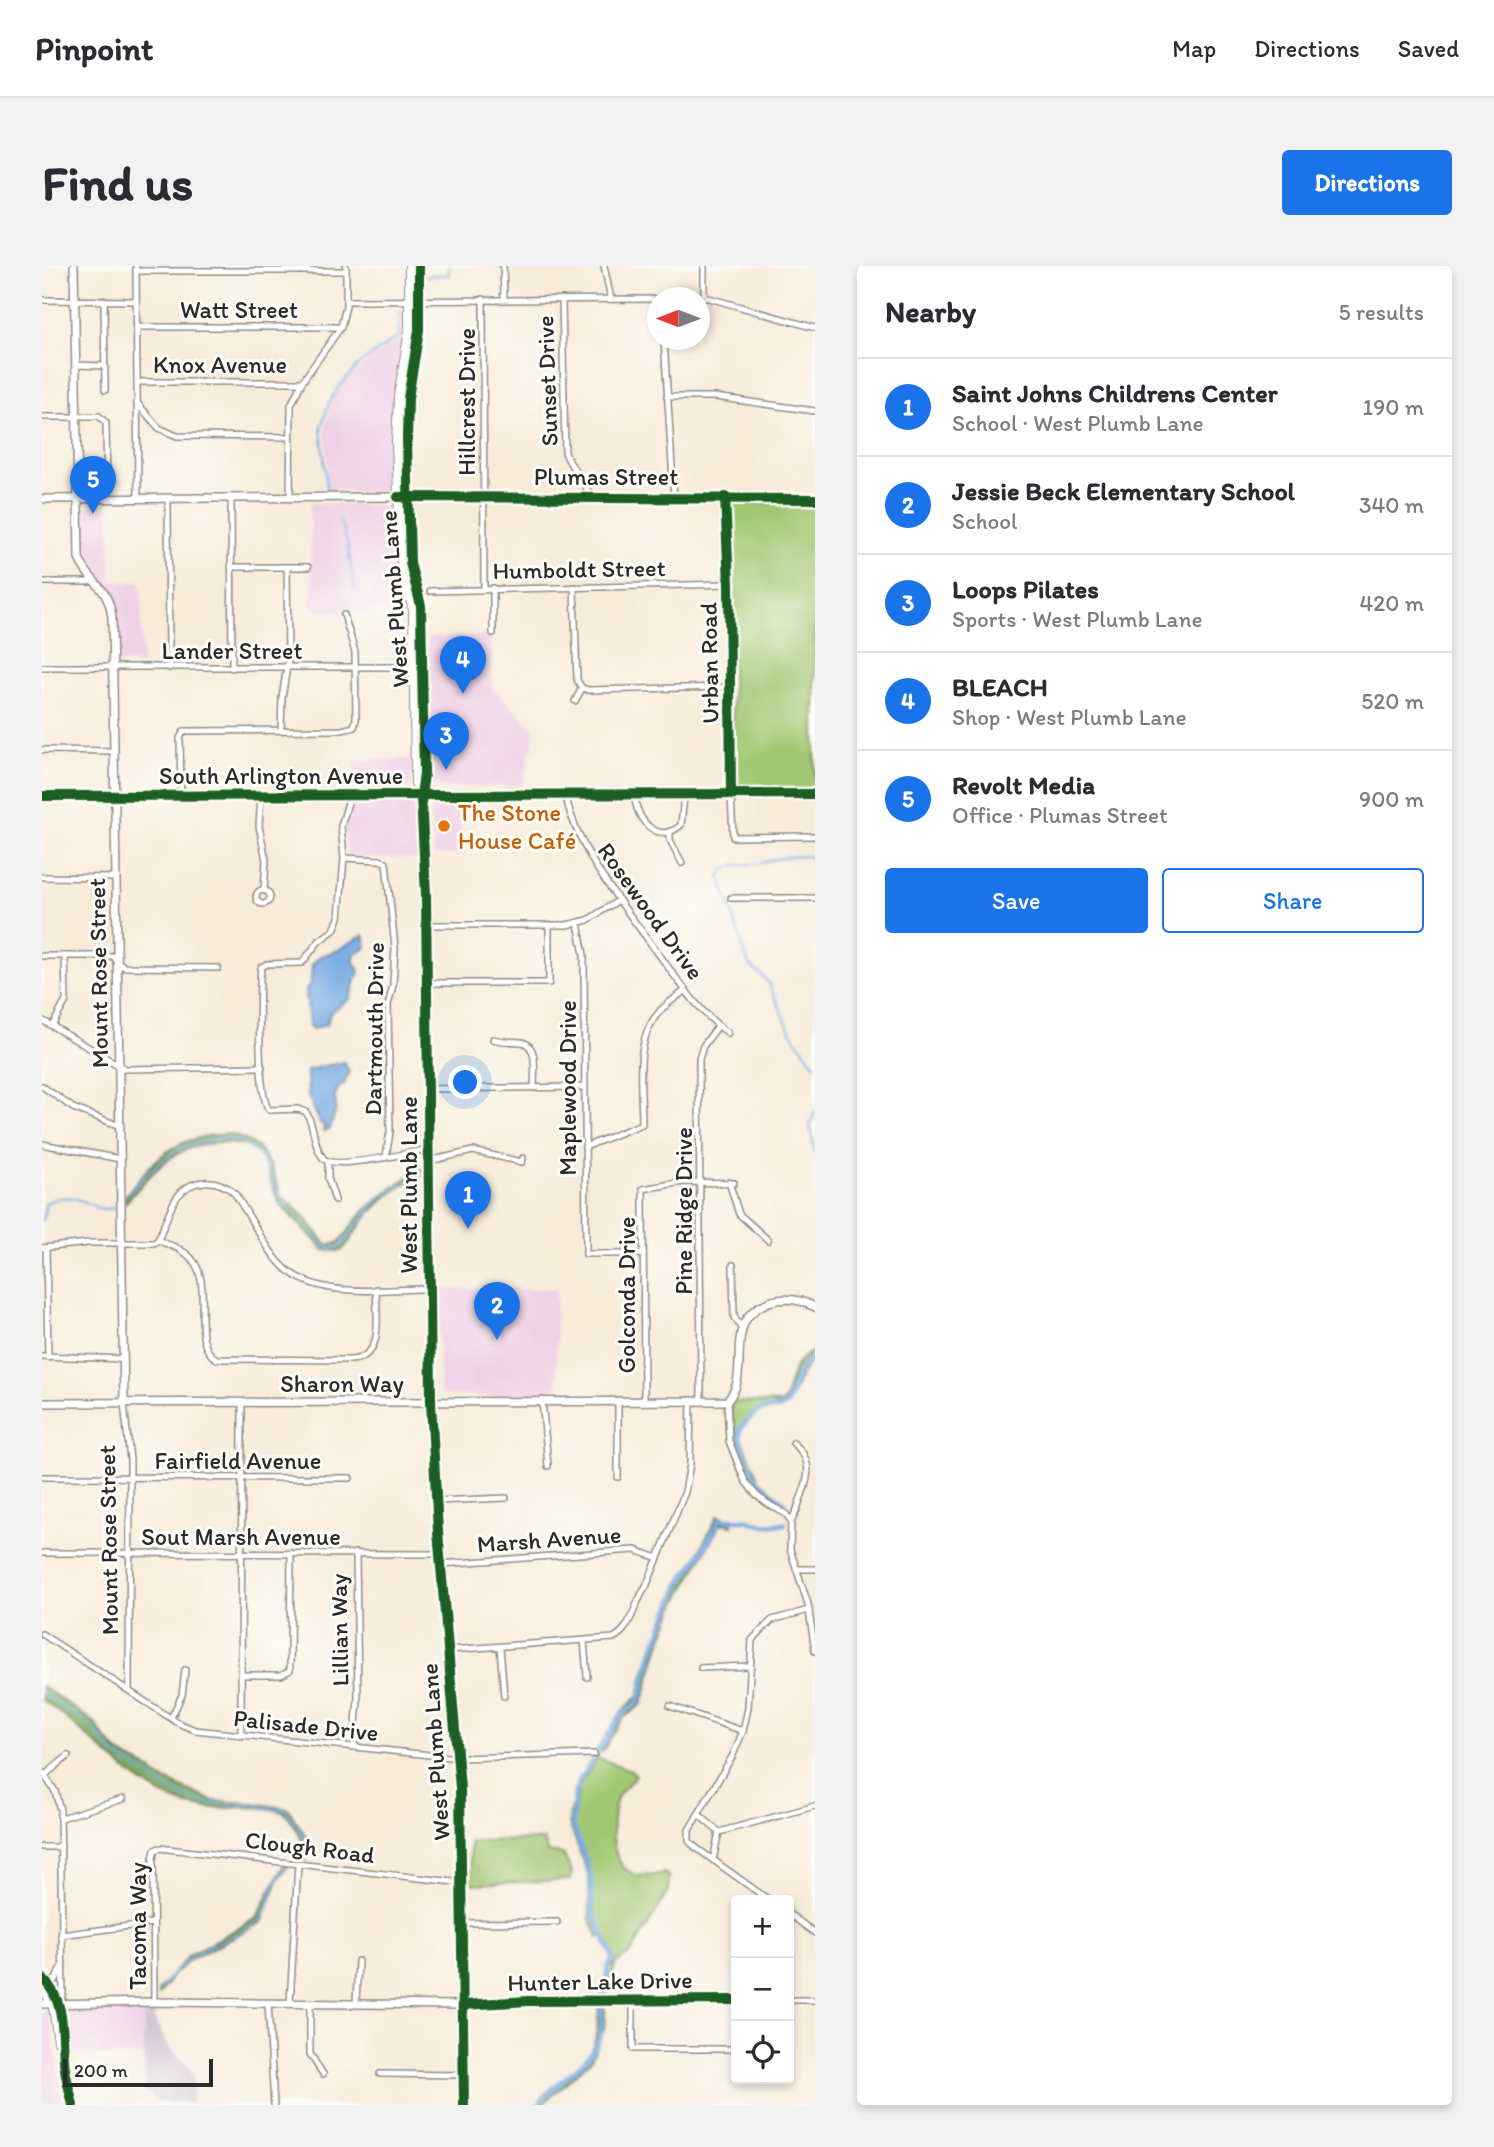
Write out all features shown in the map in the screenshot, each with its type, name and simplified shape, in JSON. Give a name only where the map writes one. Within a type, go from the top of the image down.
[{"type":"main road","name":"West Plumb Lane","points":[[409,266],[408,340],[397,409],[398,497],[401,565],[413,610],[424,774],[421,796],[427,984],[430,1402],[458,1758],[463,1883],[464,2105]]},
{"type":"main road","name":"West Plumb Lane","points":[[417,667],[420,601],[410,563],[408,398],[419,330],[419,266]]},
{"type":"main road","name":"Plumas Street","points":[[398,497],[815,499]]},
{"type":"main road","name":"South Arlington Avenue","points":[[42,796],[421,796]]},
{"type":"main road","points":[[43,1987],[55,2004],[73,2105]]},
{"type":"street","name":"Mount Rose Street","points":[[74,266],[79,558],[85,570],[106,594],[110,605],[124,1403],[130,1478],[129,1690]]},
{"type":"street","points":[[503,266],[504,299]]},
{"type":"street","points":[[604,266],[611,299]]},
{"type":"street","points":[[703,287],[704,266]]},
{"type":"street","points":[[138,499],[136,269],[346,268],[346,301],[341,327],[302,382],[291,405],[290,498]]},
{"type":"street","name":"Hillcrest Drive","points":[[483,299],[484,588]]},
{"type":"street","name":"Sunset Drive","points":[[562,299],[565,452],[570,464],[586,484],[589,497]]},
{"type":"street","points":[[346,301],[647,299]]},
{"type":"street","points":[[42,300],[136,300]]},
{"type":"street","points":[[104,300],[105,390]]},
{"type":"street","points":[[710,300],[815,328]]},
{"type":"street","name":"Watt Street","points":[[136,327],[341,327]]},
{"type":"street","points":[[665,350],[674,497]]},
{"type":"street","points":[[76,365],[105,366]]},
{"type":"street","name":"Knox Avenue","points":[[137,382],[302,382]]},
{"type":"street","points":[[667,397],[715,397],[815,411]]},
{"type":"street","points":[[137,403],[159,428],[177,436],[289,437]]},
{"type":"street","points":[[42,417],[99,416],[106,423],[107,499]]},
{"type":"street","name":"Plumas Street","points":[[42,499],[398,497]]},
{"type":"street","name":"Urban Road","points":[[725,497],[733,836],[815,836]]},
{"type":"street","name":"Urban Road","points":[[727,531],[729,510],[735,498]]},
{"type":"street","points":[[167,499],[169,668]]},
{"type":"street","points":[[231,499],[232,668]]},
{"type":"street","points":[[232,567],[308,567]]},
{"type":"street","points":[[281,730],[282,697],[287,667],[286,567]]},
{"type":"street","points":[[42,582],[89,582],[94,579]]},
{"type":"street","name":"Humboldt Street","points":[[430,591],[729,584]]},
{"type":"street","points":[[574,587],[577,680],[582,688],[730,687]]},
{"type":"street","points":[[493,588],[493,633]]},
{"type":"street","points":[[181,796],[182,732],[187,730],[348,730],[354,727],[356,667],[354,647],[344,615]]},
{"type":"street","name":"Lander Street","points":[[42,667],[417,667]]},
{"type":"street","points":[[575,701],[582,688]]},
{"type":"street","points":[[42,750],[113,751]]},
{"type":"street","name":"South Arlington Avenue","points":[[421,796],[815,794]]},
{"type":"street","name":"Rosewood Drive","points":[[565,795],[574,828],[586,854],[686,990],[718,1026],[728,1033]]},
{"type":"street","points":[[261,796],[259,826],[266,860],[264,891]]},
{"type":"street","name":"Dartmouth Drive","points":[[335,1200],[328,1178],[328,1161],[323,1157],[306,1112],[298,1109],[271,1110],[266,1107],[261,1067],[261,967],[267,964],[302,963],[319,941],[334,930],[339,919],[344,858],[341,826],[350,796]]},
{"type":"street","points":[[635,796],[636,810],[642,820],[657,831],[670,831],[678,828],[682,821],[684,796]]},
{"type":"street","points":[[670,831],[670,840],[682,863]]},
{"type":"street","name":"Dartmouth Drive","points":[[344,858],[380,860],[388,865],[388,901],[395,947],[393,985],[388,1005],[390,1132],[386,1156]]},
{"type":"street","points":[[42,877],[116,878]]},
{"type":"street","points":[[732,898],[815,898]]},
{"type":"street","points":[[426,925],[578,923],[597,916],[619,900]]},
{"type":"street","name":"Maplewood Drive","points":[[578,923],[584,955],[586,1254],[643,1254]]},
{"type":"street","points":[[427,984],[549,983],[549,925]]},
{"type":"street","points":[[42,956],[112,956],[124,967],[218,968]]},
{"type":"street","points":[[52,1026],[66,1001],[65,956]]},
{"type":"street","points":[[585,1147],[642,1124],[642,1052],[646,1034],[659,1012],[686,990]]},
{"type":"street","points":[[42,1020],[119,1066],[129,1069],[261,1067]]},
{"type":"street","name":"Pine Ridge Drive","points":[[701,1400],[699,1059],[703,1046],[718,1026]]},
{"type":"street","points":[[493,1039],[524,1042],[530,1046],[533,1052],[534,1087]]},
{"type":"street","points":[[42,1086],[72,1108],[120,1126]]},
{"type":"street","points":[[428,1089],[584,1087]]},
{"type":"street","points":[[42,1144],[120,1159]]},
{"type":"street","points":[[328,1161],[358,1161],[429,1149]]},
{"type":"street","points":[[429,1161],[473,1151],[522,1162],[523,1158]]},
{"type":"street","points":[[159,1240],[173,1203],[183,1190],[198,1183],[216,1182],[235,1194],[278,1260],[299,1279],[327,1288],[430,1289]]},
{"type":"street","points":[[700,1182],[732,1182],[739,1214],[768,1240]]},
{"type":"street","name":"Golconda Drive","points":[[644,1400],[642,1189],[671,1183],[700,1182]]},
{"type":"street","points":[[124,1359],[45,1357],[44,1248],[88,1243],[151,1243],[159,1240],[185,1252],[200,1272],[204,1341],[210,1354],[217,1359],[351,1360],[365,1357],[372,1350],[376,1338],[376,1289]]},
{"type":"street","points":[[733,1265],[734,1317],[742,1329]]},
{"type":"street","points":[[791,1522],[786,1514],[756,1495],[746,1481],[729,1441],[727,1401],[737,1384],[738,1344],[742,1329],[755,1311],[771,1302],[795,1300],[815,1307]]},
{"type":"street","points":[[542,1400],[548,1466]]},
{"type":"street","points":[[618,1400],[618,1477]]},
{"type":"street","points":[[449,1650],[584,1641],[613,1638],[621,1634],[681,1505],[688,1478],[691,1400]]},
{"type":"street","name":"Sharon Way","points":[[42,1403],[727,1401]]},
{"type":"street","points":[[242,1403],[242,1736]]},
{"type":"street","points":[[793,1443],[807,1460],[808,1478],[798,1511],[791,1522],[790,1549],[809,1610],[815,1651]]},
{"type":"street","name":"Fairfield Avenue","points":[[42,1477],[350,1478]]},
{"type":"street","points":[[436,1501],[506,1498]]},
{"type":"street","name":"Marsh Avenue","points":[[441,1564],[635,1550],[658,1558]]},
{"type":"street","name":"Sout Marsh Avenue","points":[[42,1553],[440,1554]]},
{"type":"street","points":[[242,1675],[281,1675],[290,1670],[291,1553]]},
{"type":"street","name":"Lillian Way","points":[[354,1747],[358,1700],[356,1553]]},
{"type":"street","points":[[796,1569],[815,1569]]},
{"type":"street","points":[[762,1895],[690,1841],[689,1830],[733,1755],[743,1731],[748,1708],[752,1640],[778,1617],[809,1610]]},
{"type":"street","name":"Palisade Drive","points":[[42,1634],[171,1718],[195,1730],[458,1758],[594,1754]]},
{"type":"street","points":[[584,1641],[587,1677]]},
{"type":"street","points":[[500,1647],[504,1696]]},
{"type":"street","points":[[701,1668],[749,1666]]},
{"type":"street","points":[[171,1718],[182,1695],[185,1670]]},
{"type":"street","points":[[670,1706],[743,1731]]},
{"type":"street","points":[[55,2004],[62,1996],[61,1818],[57,1796],[44,1774],[68,1756]]},
{"type":"street","points":[[61,1818],[123,1799]]},
{"type":"street","points":[[719,1832],[815,1806]]},
{"type":"street","points":[[698,1814],[719,1832]]},
{"type":"street","points":[[713,1860],[719,1832]]},
{"type":"street","points":[[42,1847],[61,1847]]},
{"type":"street","name":"Clough Road","points":[[155,1850],[167,1848],[463,1883]]},
{"type":"street","name":"Tacoma Way","points":[[154,2002],[155,1850]]},
{"type":"street","points":[[290,2003],[298,1864]]},
{"type":"street","points":[[794,1918],[815,1933]]},
{"type":"street","points":[[463,1923],[557,1922]]},
{"type":"street","points":[[61,1935],[153,1923]]},
{"type":"street","points":[[356,2004],[358,1961]]},
{"type":"street","points":[[43,1987],[57,1978],[61,1966]]},
{"type":"street","points":[[633,2000],[633,2049],[731,2049]]},
{"type":"street","name":"Hunter Lake Drive","points":[[42,2004],[154,2002],[464,2005],[528,2001],[731,2000]]},
{"type":"street","points":[[794,2000],[815,2000]]},
{"type":"street","points":[[268,2003],[274,2105]]},
{"type":"street","points":[[310,2004],[310,2054],[323,2074]]},
{"type":"street","points":[[380,2074],[464,2075]]},
{"type":"shaded area","points":[[404,333],[392,408],[393,488],[390,491],[358,492],[347,489],[329,492],[325,428],[332,398],[345,381]]},
{"type":"shaded area","points":[[310,503],[393,506],[396,572],[408,612],[319,612],[312,606]]},
{"type":"shaded area","points":[[110,504],[111,582],[141,582],[142,664],[117,663],[112,600],[84,560],[83,510],[86,507],[107,507]]},
{"type":"shaded area","points":[[491,636],[492,689],[534,726],[533,747],[528,755],[522,787],[433,787],[428,637]]},
{"type":"shaded area","points":[[411,759],[411,783],[408,788],[354,789],[354,760]]},
{"type":"shaded area","points":[[354,803],[412,803],[419,859],[353,857],[347,854],[343,827]]},
{"type":"shaded area","points":[[435,804],[461,804],[461,855],[433,855],[431,807]]},
{"type":"shaded area","points":[[438,1289],[556,1289],[557,1397],[440,1395]]},
{"type":"shaded area","points":[[143,2008],[144,2056],[73,2055],[68,2011]]},
{"type":"shaded area","points":[[143,2008],[155,2008],[155,2020],[167,2044],[191,2069],[194,2079],[193,2103],[160,2102],[153,2100],[153,2094],[145,2094]]},
{"type":"shaded area","points":[[42,2009],[49,2014],[64,2103],[42,2103]]},
{"type":"green space","points":[[731,503],[815,503],[815,791],[733,792]]},
{"type":"green space","points":[[230,1134],[259,1149],[271,1167],[281,1196],[304,1216],[329,1245],[340,1241],[360,1216],[385,1193],[422,1168],[422,1175],[377,1206],[341,1251],[324,1250],[281,1204],[267,1169],[257,1153],[232,1143],[205,1144],[178,1154],[156,1170],[125,1203],[125,1196],[136,1182],[169,1150],[196,1138]]},
{"type":"green space","points":[[815,1351],[815,1362],[811,1362],[806,1368],[790,1400],[778,1410],[774,1406],[775,1403],[781,1404],[785,1400],[798,1364],[802,1358]]},
{"type":"green space","points":[[734,1402],[775,1403],[774,1406],[778,1410],[753,1416],[741,1430],[740,1437],[758,1477],[755,1488],[743,1469],[736,1449],[731,1417],[731,1406]]},
{"type":"green space","points":[[718,1515],[731,1520],[732,1525],[721,1523],[674,1608],[642,1704],[622,1719],[602,1752],[596,1751],[621,1713],[639,1695],[663,1622]]},
{"type":"green space","points":[[42,1686],[95,1723],[120,1754],[152,1770],[156,1776],[213,1801],[253,1803],[288,1809],[309,1841],[306,1861],[300,1860],[301,1840],[297,1829],[285,1813],[262,1808],[208,1808],[184,1804],[164,1796],[127,1771],[42,1700]]},
{"type":"green space","points":[[598,1758],[631,1770],[636,1775],[618,1796],[613,1815],[615,1849],[624,1868],[636,1875],[665,1873],[669,1877],[669,1890],[631,1953],[616,1963],[601,1933],[599,1938],[590,1919],[589,1877],[569,1823],[571,1807],[576,1804],[579,1786]]},
{"type":"green space","points":[[544,1840],[548,1852],[563,1854],[572,1873],[571,1880],[470,1884],[470,1841]]},
{"type":"green space","points":[[284,1865],[288,1866],[279,1878],[262,1922],[191,1959],[174,1974],[159,1995],[158,1991],[189,1955],[257,1918]]},
{"type":"green space","points":[[616,1963],[605,1997],[601,1996],[608,1969]]},
{"type":"green space","points":[[599,2009],[605,2009],[604,2029],[591,2060],[542,2105],[538,2105],[542,2097],[581,2064],[590,2052],[596,2034]]},
{"type":"water","points":[[364,935],[367,947],[354,956],[359,971],[350,999],[330,1013],[327,1024],[313,1029],[309,1026],[306,991],[311,982],[312,965],[320,956],[336,951]]},
{"type":"water","points":[[344,1062],[349,1071],[335,1097],[336,1109],[330,1129],[323,1131],[324,1125],[320,1123],[308,1096],[307,1070]]},
{"type":"waterway","points":[[425,276],[448,275],[450,266]]},
{"type":"waterway","points":[[327,490],[321,427],[329,403],[337,389],[358,365],[399,336],[401,308]]},
{"type":"waterway","points":[[338,519],[346,537],[356,593]]},
{"type":"waterway","points":[[815,857],[794,856],[734,865],[720,876],[748,963],[768,982],[791,1032],[815,1065]]},
{"type":"waterway","points":[[815,1111],[810,1126],[815,1152]]},
{"type":"waterway","points":[[129,1193],[150,1170],[181,1147],[223,1138],[238,1140],[261,1156],[285,1205],[306,1222],[323,1245],[331,1249],[340,1246],[376,1202],[418,1175]]},
{"type":"waterway","points":[[42,1221],[46,1203],[58,1198],[68,1197],[99,1208],[116,1207]]},
{"type":"waterway","points":[[785,1504],[755,1478],[740,1442],[739,1430],[757,1412],[787,1404],[800,1371],[815,1357]]},
{"type":"waterway","points":[[603,1995],[613,1957],[592,1912],[591,1876],[572,1823],[575,1792],[617,1721],[639,1702],[653,1651],[681,1583],[720,1519],[747,1520],[766,1525],[785,1524]]},
{"type":"waterway","points":[[42,1693],[93,1727],[113,1753],[180,1796],[198,1802],[286,1810],[306,1839],[303,1859]]},
{"type":"waterway","points":[[160,1991],[190,1958],[258,1922],[284,1867]]},
{"type":"waterway","points":[[539,2105],[580,2066],[594,2048],[600,2035],[602,2009]]},
{"type":"cycle path","points":[[419,266],[419,330],[408,398],[410,563],[421,606],[424,774],[421,796],[426,895],[431,1402],[438,1532],[460,1788],[464,2105]]},
{"type":"cycle path","points":[[398,497],[815,499]]},
{"type":"cycle path","points":[[725,497],[729,584],[731,795]]},
{"type":"cycle path","points":[[42,796],[815,794]]},
{"type":"cycle path","points":[[42,1978],[50,1987],[59,2006],[65,2067],[73,2105]]},
{"type":"cycle path","points":[[464,2005],[528,2001],[731,2000]]},
{"type":"place","name":"Revolt Media","points":[[93,514]]},
{"type":"place","name":"BLEACH","points":[[463,694]]},
{"type":"place","name":"Loops Pilates","points":[[446,770]]},
{"type":"place","name":"The Stone House Café","points":[[444,826]]},
{"type":"place","name":"Saint Johns Childrens Center","points":[[468,1229]]},
{"type":"place","name":"Jessie Beck Elementary School","points":[[497,1340]]}]
